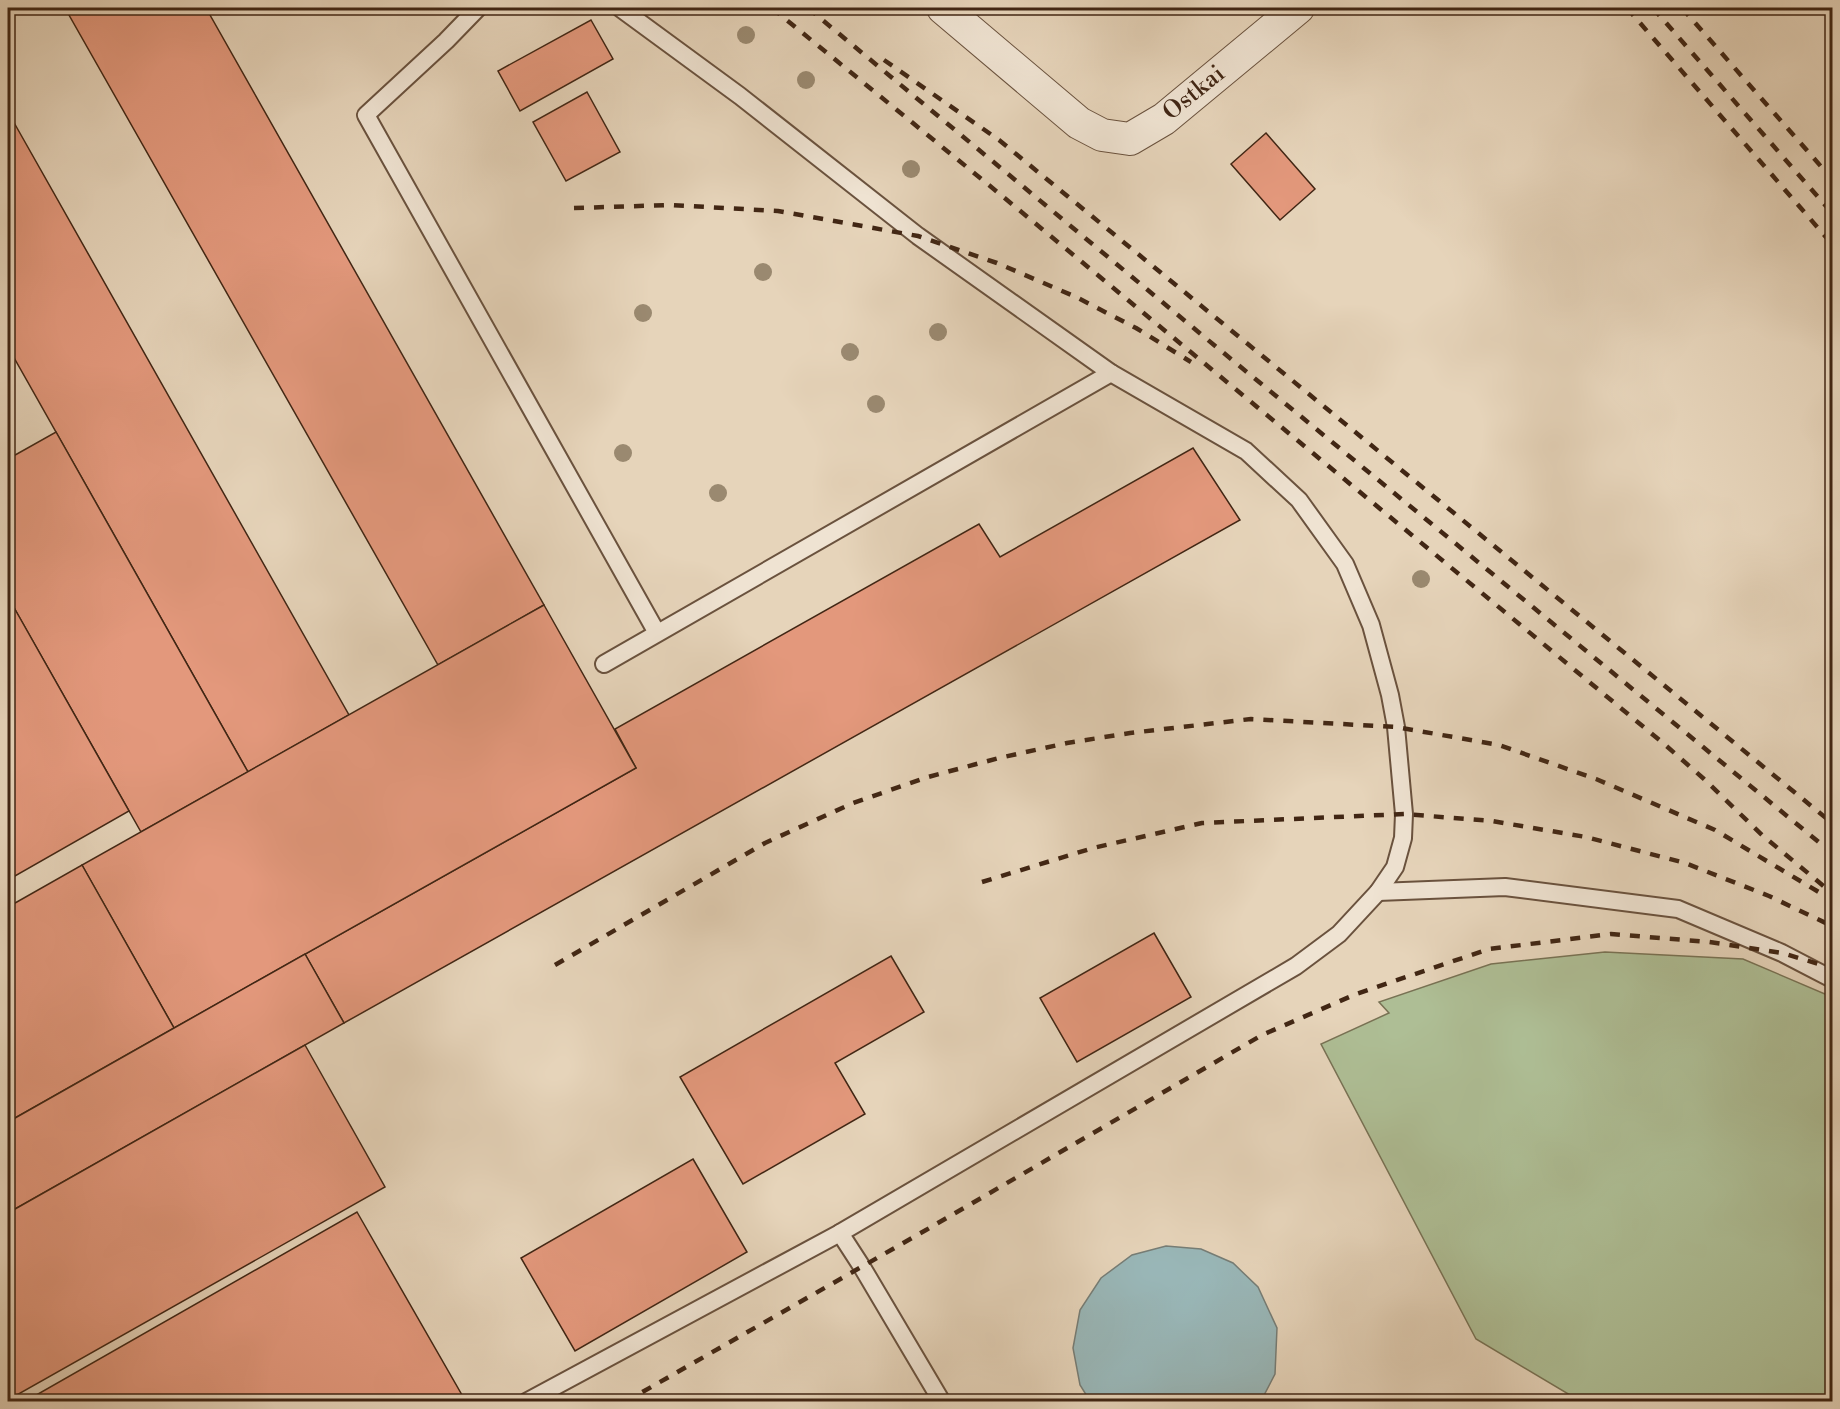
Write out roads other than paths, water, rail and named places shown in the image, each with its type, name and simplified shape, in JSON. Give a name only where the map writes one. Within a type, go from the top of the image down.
[{"type":"street","name":"Ostkai","points":[[943,8],[1079,123],[1102,135],[1130,139],[1164,118],[1298,8]]},
{"type":"lane","points":[[478,8],[366,115],[657,633]]},
{"type":"lane","points":[[526,1401],[840,1233],[1296,966],[1339,934],[1378,892],[1395,867],[1403,838],[1404,814],[1396,727],[1371,625],[1345,564],[1299,500],[1246,451],[1111,373],[918,236],[740,96],[620,8]]},
{"type":"lane","points":[[604,664],[1111,373]]},
{"type":"lane","points":[[1378,892],[1505,888],[1678,909],[1782,953],[1833,979]]},
{"type":"lane","points":[[840,1233],[942,1401]]},
{"type":"water","points":[[1166,1246],[1201,1249],[1233,1263],[1258,1287],[1277,1328],[1275,1374],[1261,1401],[1090,1401],[1080,1385],[1073,1348],[1080,1310],[1101,1278],[1132,1255]]},
{"type":"railway","points":[[772,8],[1663,743],[1762,835],[1832,893]]},
{"type":"railway","points":[[808,8],[1832,853]]},
{"type":"railway","points":[[1627,8],[1832,244]]},
{"type":"railway","points":[[1653,8],[1832,213]]},
{"type":"railway","points":[[1682,8],[1832,179]]},
{"type":"railway","points":[[884,60],[999,140],[1832,823]]},
{"type":"railway","points":[[574,208],[671,205],[778,211],[918,236],[997,263],[1076,297],[1136,328],[1191,362]]},
{"type":"railway","points":[[555,965],[765,843],[853,803],[928,777],[1067,743],[1251,719],[1396,727],[1499,745],[1596,779],[1715,830],[1822,894]]},
{"type":"railway","points":[[982,882],[1093,848],[1202,823],[1404,814],[1492,821],[1586,837],[1685,863],[1769,896],[1832,926]]},
{"type":"railway","points":[[625,1402],[1262,1035],[1356,994],[1489,949],[1611,934],[1709,942],[1782,953],[1832,968]]}]
